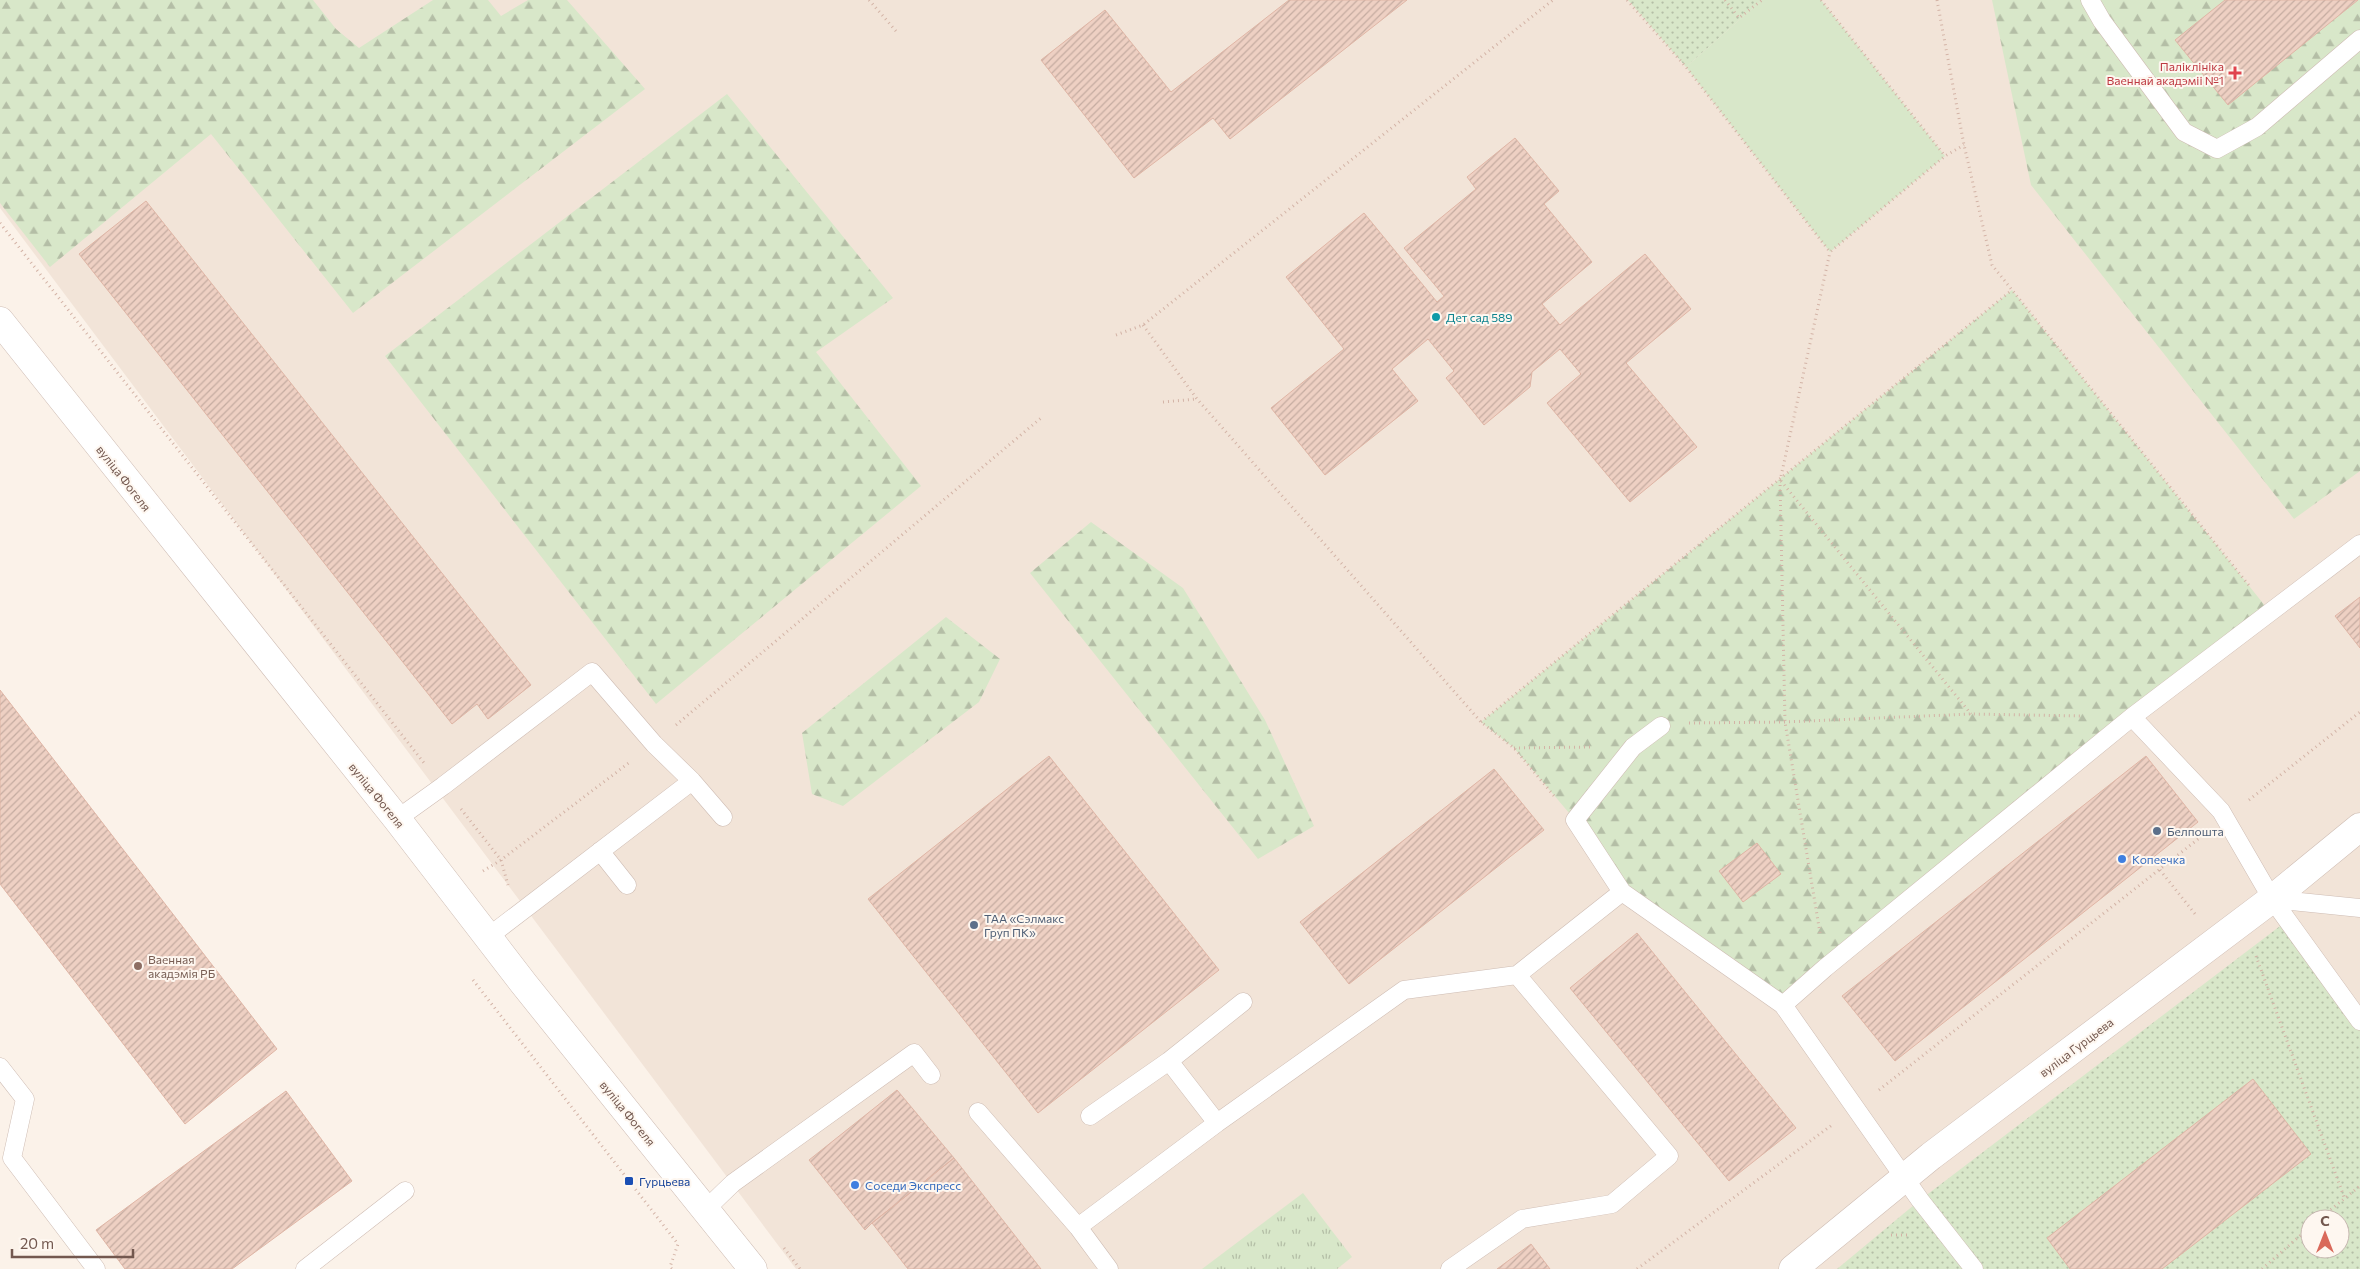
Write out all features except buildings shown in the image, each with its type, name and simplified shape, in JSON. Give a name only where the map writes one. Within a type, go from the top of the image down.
[{"type":"street","name":"вуліца Фогеля","points":[[0,321],[753,1269]]},
{"type":"street","name":"вуліца Гурцьева","points":[[1793,1269],[1931,1156],[2272,900],[2360,827]]},
{"type":"lane","points":[[2090,0],[2102,21],[2184,132],[2216,149],[2257,127],[2360,39]]},
{"type":"lane","points":[[1783,1005],[1825,968],[2132,717],[2360,544]]},
{"type":"lane","points":[[397,819],[592,672],[654,744],[692,781],[723,817]]},
{"type":"lane","points":[[2132,717],[2220,811],[2272,900],[2360,1021]]},
{"type":"lane","points":[[1661,726],[1633,747],[1575,820],[1622,892],[1783,1005],[1905,1179],[1974,1269]]},
{"type":"lane","points":[[488,937],[692,781]]},
{"type":"lane","points":[[600,851],[627,885]]},
{"type":"lane","points":[[1078,1227],[1217,1123],[1404,990],[1517,975],[1622,892]]},
{"type":"lane","points":[[2272,900],[2360,908]]},
{"type":"lane","points":[[1450,1269],[1522,1219],[1612,1204],[1669,1156],[1517,975]]},
{"type":"lane","points":[[1090,1116],[1170,1061],[1243,1002]]},
{"type":"lane","points":[[706,1209],[733,1183],[914,1053],[931,1075]]},
{"type":"lane","points":[[1170,1061],[1217,1123]]},
{"type":"lane","points":[[0,1067],[24,1099],[6,1162],[96,1269]]},
{"type":"lane","points":[[978,1112],[1078,1227],[1109,1269]]},
{"type":"lane","points":[[305,1269],[405,1191]]},
{"type":"path","points":[[869,0],[896,31]]},
{"type":"path","points":[[1116,335],[1143,326],[1553,0]]},
{"type":"path","points":[[1628,0],[1686,67],[1830,252]]},
{"type":"path","points":[[1725,0],[1739,18],[1762,0]]},
{"type":"path","points":[[1821,0],[1945,156]]},
{"type":"path","points":[[1937,0],[1964,144],[1992,265],[2270,612]]},
{"type":"path","points":[[1825,968],[1785,722],[1780,481],[1830,252],[1945,156],[1964,144]]},
{"type":"path","points":[[0,223],[501,860],[515,915]]},
{"type":"path","points":[[1481,722],[1780,481],[2012,290]]},
{"type":"path","points":[[1143,326],[1198,399],[1481,722],[1514,748],[1575,820]]},
{"type":"path","points":[[1164,402],[1198,399]]},
{"type":"path","points":[[501,860],[654,744],[1041,418]]},
{"type":"path","points":[[1780,481],[1971,714]]},
{"type":"path","points":[[1637,1269],[1856,1108],[2360,712]]},
{"type":"path","points":[[1661,726],[1699,722],[1785,722],[1971,714],[2132,717]]},
{"type":"path","points":[[1514,748],[1633,747]]},
{"type":"path","points":[[2160,870],[2200,920]]},
{"type":"path","points":[[2253,948],[2344,1197]]},
{"type":"path","points":[[495,1011],[678,1244],[670,1267],[672,1269]]},
{"type":"path","points":[[2330,1209],[2360,1186]]},
{"type":"path","points":[[2262,1269],[2267,1267],[2300,1236]]},
{"type":"path","points":[[782,1246],[800,1269]]},
{"type":"shaded area","points":[[0,0],[2360,0],[2360,1269],[796,1269],[0,208]]},
{"type":"green space","points":[[0,0],[313,0],[336,29],[359,48],[433,0],[488,0],[501,16],[528,0],[567,0],[645,89],[353,313],[211,134],[50,267],[0,203]]},
{"type":"green space","points":[[1628,0],[1762,0],[1686,67]]},
{"type":"green space","points":[[1762,0],[1821,0],[1945,156],[1830,252],[1686,67]]},
{"type":"green space","points":[[1992,0],[2360,0],[2360,471],[2294,519],[2031,185]]},
{"type":"green space","points":[[727,94],[893,298],[816,352],[921,486],[656,704],[385,356]]},
{"type":"green space","points":[[2012,290],[2270,612],[1783,1005],[1622,892],[1575,820],[1514,748],[1481,722]]},
{"type":"green space","points":[[1091,522],[1183,588],[1265,720],[1314,826],[1258,859],[1030,573]]},
{"type":"green space","points":[[946,617],[1000,659],[979,702],[843,806],[812,794],[802,733]]},
{"type":"green space","points":[[2288,920],[2360,1021],[2360,1269],[1837,1269],[1920,1200]]},
{"type":"green space","points":[[1303,1193],[1352,1257],[1337,1269],[1202,1269]]},
{"type":"place","name":"Паліклініка Ваеннай акадэміі №1","points":[[2235,73]]},
{"type":"place","name":"Дет сад 589","points":[[1436,317]]},
{"type":"place","name":"Белпошта","points":[[2157,831]]},
{"type":"place","name":"Копеечка","points":[[2122,859]]},
{"type":"place","name":"ТАА «Сэлмакс Груп ПК»","points":[[974,925]]},
{"type":"place","name":"Ваенная акадэмія РБ","points":[[138,966]]},
{"type":"place","name":"Гурцьева","points":[[629,1181]]},
{"type":"place","name":"Соседи Экспресс","points":[[855,1185]]}]
